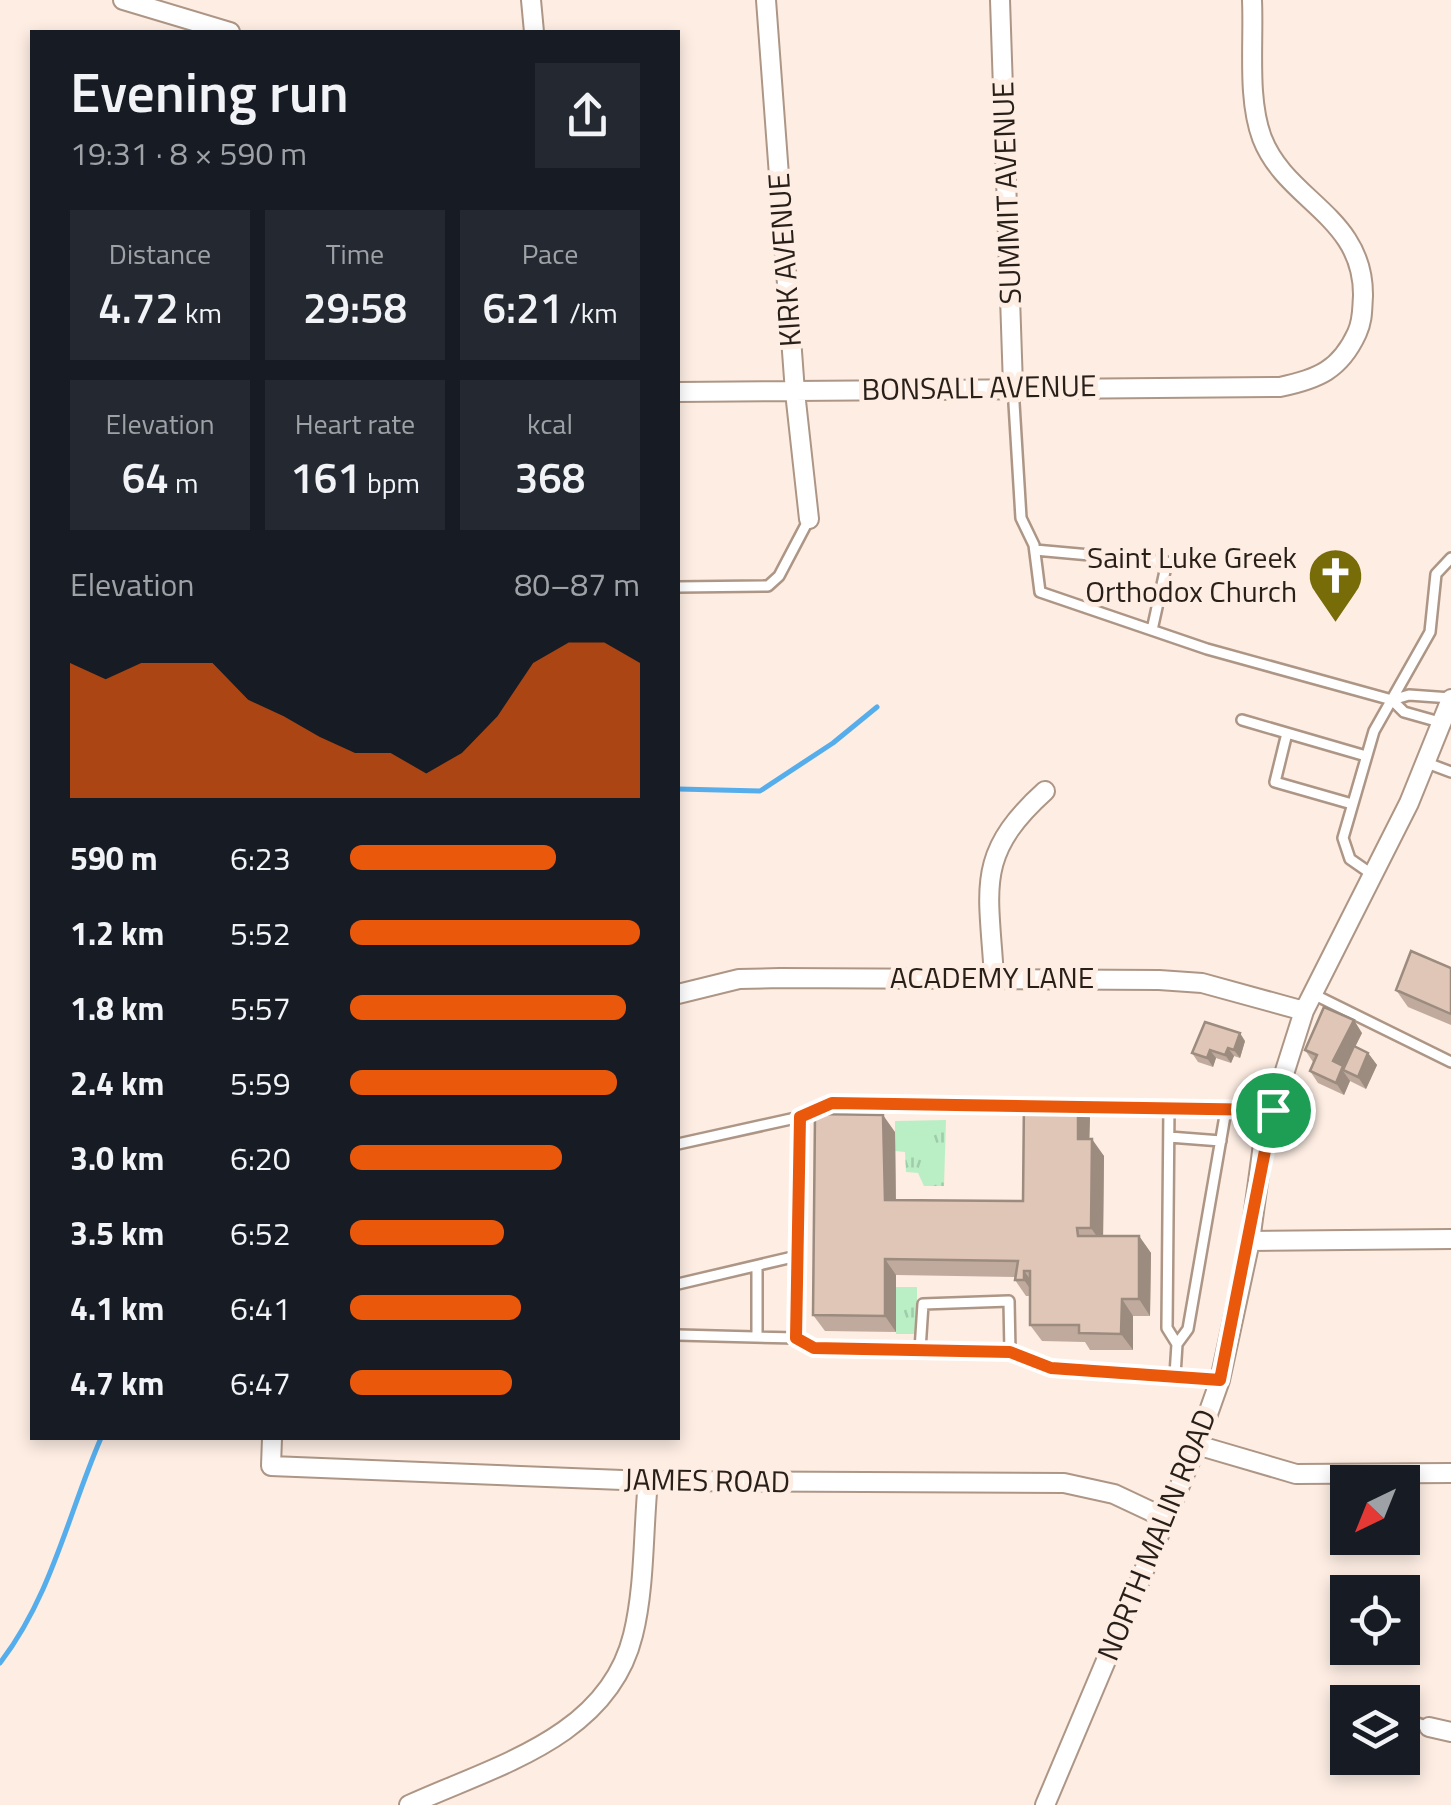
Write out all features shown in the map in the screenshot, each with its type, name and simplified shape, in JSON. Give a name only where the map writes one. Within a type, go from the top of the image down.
[{"type":"street","points":[[123,0],[223,30]]},
{"type":"street","points":[[531,0],[534,30]]},
{"type":"street","name":"KIRK AVENUE","points":[[766,0],[795,392],[809,519]]},
{"type":"street","name":"SUMMIT AVENUE","points":[[1000,0],[1013,386]]},
{"type":"street","name":"BONSALL AVENUE","points":[[680,392],[1280,386],[1322,378],[1348,353],[1362,322],[1363,280],[1352,246],[1338,224],[1284,171],[1262,139],[1252,0]]},
{"type":"street","name":"NORTH MALIN ROAD","points":[[1045,1805],[1197,1445],[1220,1380],[1250,1242],[1264,1137],[1304,1011],[1427,762],[1451,699]]},
{"type":"street","points":[[994,977],[988,882],[996,848],[1013,820],[1045,790]]},
{"type":"street","name":"ACADEMY LANE","points":[[680,994],[738,979],[994,977],[1202,982],[1304,1011]]},
{"type":"street","points":[[1250,1242],[1451,1240]]},
{"type":"street","name":"JAMES ROAD","points":[[272,1440],[271,1466],[648,1482],[1064,1482],[1114,1494],[1165,1518]]},
{"type":"street","points":[[1197,1445],[1296,1474],[1451,1472]]},
{"type":"street","points":[[409,1805],[564,1734],[596,1707],[619,1674],[634,1634],[648,1482]]},
{"type":"street","points":[[1430,1727],[1451,1732]]},
{"type":"lane","points":[[1013,386],[1022,518],[1035,550],[1040,592],[1152,630],[1392,700],[1404,712],[1444,723]]},
{"type":"lane","points":[[680,587],[768,586],[778,576],[809,519]]},
{"type":"lane","points":[[1035,550],[1167,562],[1152,630]]},
{"type":"lane","points":[[1373,875],[1350,859],[1343,838],[1374,730],[1430,632],[1436,574],[1451,558]]},
{"type":"lane","points":[[1392,700],[1409,695],[1451,699]]},
{"type":"lane","points":[[1242,720],[1366,756]]},
{"type":"lane","points":[[1287,733],[1276,782],[1352,804]]},
{"type":"lane","points":[[1427,762],[1451,772]]},
{"type":"lane","points":[[1312,994],[1451,1062]]},
{"type":"lane","points":[[680,1144],[800,1117],[832,1103],[1050,1105]]},
{"type":"lane","points":[[1070,1106],[1273,1110]]},
{"type":"lane","points":[[1170,1106],[1167,1328],[1177,1344]]},
{"type":"lane","points":[[1175,1374],[1177,1344],[1188,1330],[1226,1110]]},
{"type":"lane","points":[[796,1338],[800,1117]]},
{"type":"lane","points":[[1169,1137],[1221,1140]]},
{"type":"lane","points":[[680,1284],[797,1256]]},
{"type":"lane","points":[[756,1266],[757,1337]]},
{"type":"lane","points":[[920,1350],[922,1304],[1009,1301],[1010,1352]]},
{"type":"lane","points":[[680,1335],[796,1338],[814,1348],[1010,1352],[1051,1368],[1220,1380]]},
{"type":"lane","points":[[1420,1724],[1430,1727]]},
{"type":"green space","points":[[946,1120],[944,1186],[924,1186],[918,1173],[906,1172],[905,1152],[895,1151],[895,1121]]},
{"type":"green space","points":[[896,1287],[917,1287],[917,1334],[896,1334]]},
{"type":"building","points":[[1411,951],[1451,968],[1451,1014],[1396,990]]},
{"type":"building","points":[[1324,1007],[1354,1020],[1333,1061],[1343,1066],[1336,1083],[1310,1071],[1317,1055],[1305,1050]]},
{"type":"building","points":[[1205,1022],[1240,1033],[1234,1050],[1228,1048],[1225,1055],[1210,1050],[1207,1058],[1192,1053]]},
{"type":"building","points":[[1354,1046],[1368,1053],[1358,1077],[1343,1070]]},
{"type":"building","points":[[1024,1099],[1078,1099],[1078,1139],[1092,1139],[1091,1228],[1077,1228],[1078,1236],[1139,1236],[1139,1299],[1122,1299],[1121,1334],[1079,1333],[1079,1325],[1030,1325],[1030,1271],[1024,1271],[1024,1280],[1015,1280],[1018,1261],[885,1259],[885,1316],[813,1315],[815,1114],[883,1115],[885,1200],[1023,1201]]},
{"type":"waterway","points":[[680,789],[760,791],[833,743],[877,707]]},
{"type":"waterway","points":[[0,1663],[46,1582],[100,1440]]},
{"type":"place","name":"Saint Luke Greek Orthodox Church","points":[[1336,624]]},
{"type":"route","points":[[832,1103],[1273,1110],[1264,1137],[1250,1242],[1220,1380],[1051,1368],[1010,1352],[814,1348],[796,1338],[800,1117],[832,1103]]}]
